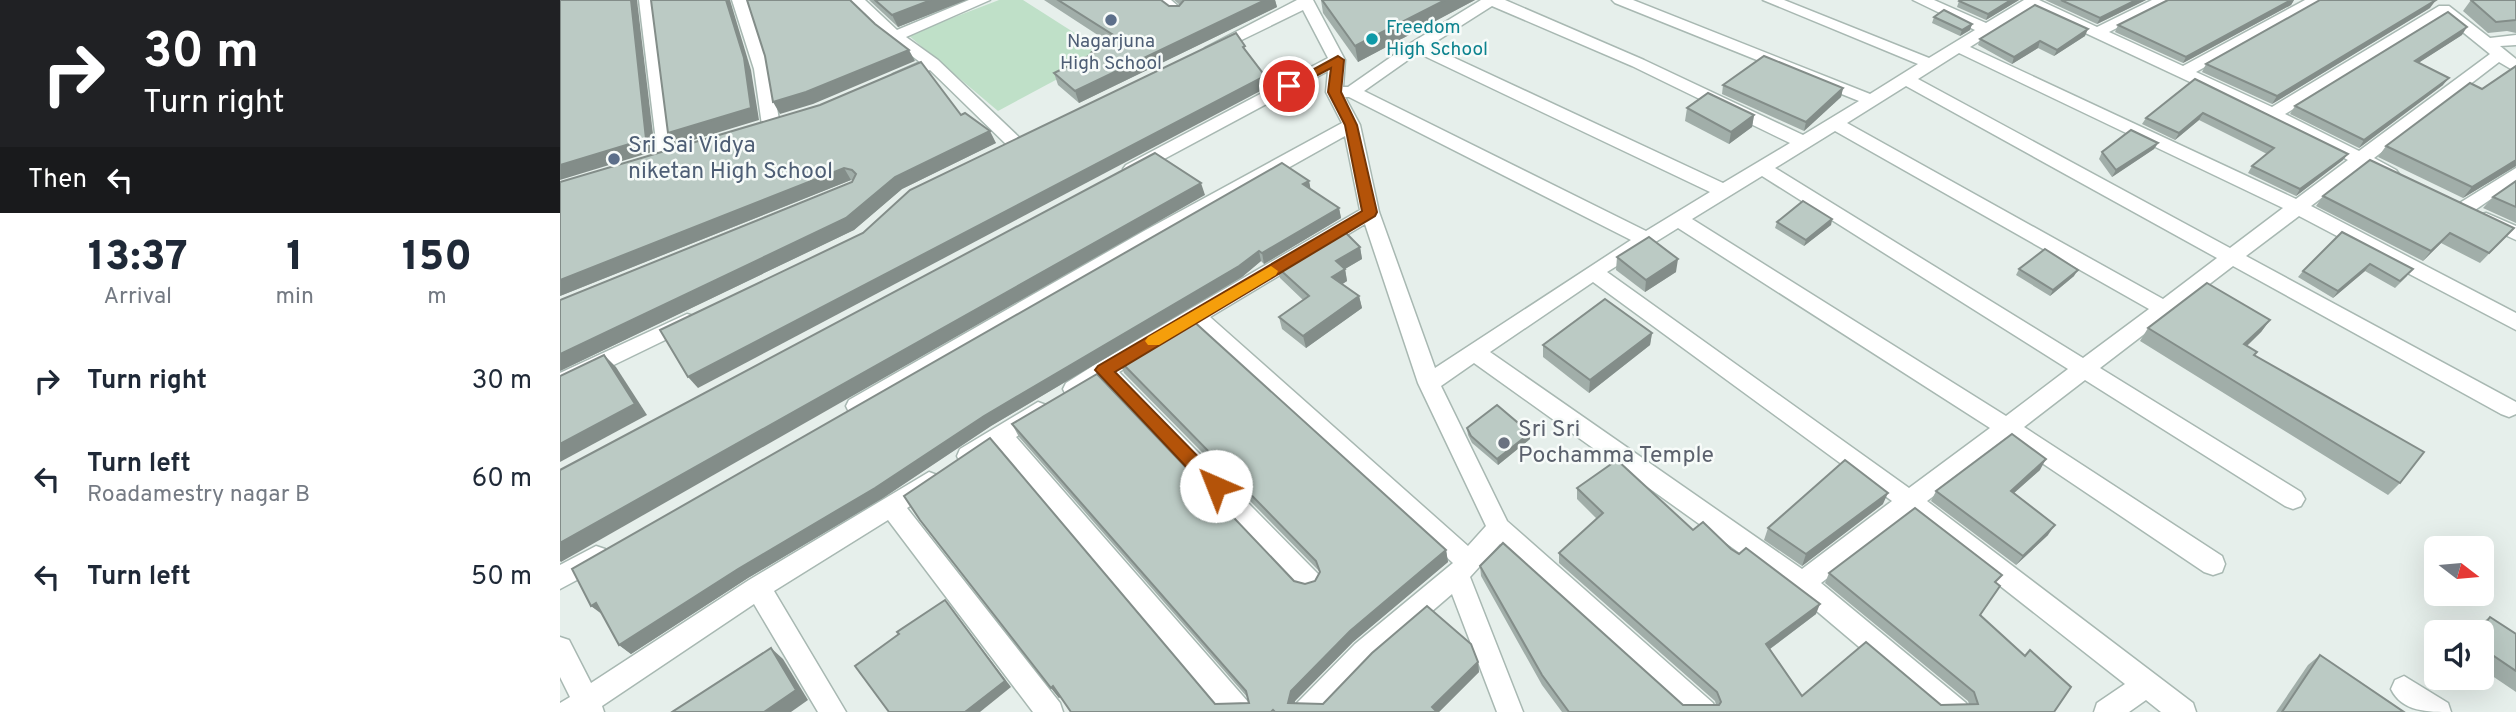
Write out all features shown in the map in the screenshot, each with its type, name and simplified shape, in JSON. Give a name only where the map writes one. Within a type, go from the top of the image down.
[{"type":"street","points":[[647,0],[667,158]]},
{"type":"street","points":[[740,0],[762,69],[771,125]]},
{"type":"street","points":[[856,0],[895,36],[932,63],[1015,143]]},
{"type":"street","points":[[895,36],[982,0]]},
{"type":"street","points":[[1162,0],[1177,12]]},
{"type":"street","points":[[1343,92],[1492,0],[1638,63],[1803,142]]},
{"type":"street","points":[[1620,0],[1869,99]]},
{"type":"street","points":[[1771,0],[1931,64]]},
{"type":"street","points":[[1921,0],[1987,29]]},
{"type":"street","points":[[2098,32],[2164,0]]},
{"type":"street","points":[[2185,72],[2316,0]]},
{"type":"street","points":[[1203,52],[1306,1],[1338,60],[1370,212],[1429,383],[1499,528],[1703,712]]},
{"type":"street","points":[[1429,383],[1593,272],[1869,99],[2031,2],[2273,114],[2406,181]]},
{"type":"street","points":[[2273,114],[2438,5],[2516,67]]},
{"type":"street","points":[[1802,583],[2360,159],[2493,49],[2516,40]]},
{"type":"street","points":[[1417,46],[1724,191]]},
{"type":"street","points":[[1958,47],[2297,207],[2516,322]]},
{"type":"street","points":[[1119,176],[1338,60]]},
{"type":"street","points":[[886,82],[932,63]]},
{"type":"street","points":[[1905,79],[2509,408]]},
{"type":"street","points":[[1343,92],[1646,239]]},
{"type":"street","points":[[1834,123],[2164,308]]},
{"type":"street","points":[[837,417],[1150,236],[1351,125]]},
{"type":"street","points":[[1762,168],[2293,499]]},
{"type":"street","points":[[2516,174],[2459,206],[2516,234]]},
{"type":"street","points":[[560,649],[582,709],[758,588],[892,507],[1000,434],[1370,212]]},
{"type":"street","points":[[1678,219],[2006,428],[2213,564]]},
{"type":"street","points":[[1593,272],[1909,501],[2183,712]]},
{"type":"street","points":[[560,383],[711,310]]},
{"type":"street","points":[[1196,316],[1463,568],[1510,712]]},
{"type":"street","points":[[1475,353],[1802,583],[1956,712]]},
{"type":"street","points":[[1104,370],[1309,582]]},
{"type":"street","points":[[1000,434],[1239,712]]},
{"type":"street","points":[[892,507],[1050,712]]},
{"type":"street","points":[[1307,712],[1364,653],[1463,568],[1499,528]]},
{"type":"street","points":[[560,578],[608,550]]},
{"type":"street","points":[[758,588],[833,712]]},
{"type":"street","points":[[2107,712],[2146,684]]},
{"type":"street","points":[[2404,689],[2438,712]]},
{"type":"green space","points":[[999,0],[1023,0],[1106,53],[998,111],[908,35]]},
{"type":"building","points":[[560,0],[631,0],[646,139],[560,165]]},
{"type":"building","points":[[651,0],[726,0],[744,58],[751,108],[668,133]]},
{"type":"building","points":[[747,0],[850,0],[875,24],[909,50],[806,92],[773,102],[765,56]]},
{"type":"building","points":[[875,0],[931,0],[892,15]]},
{"type":"building","points":[[1058,0],[1161,0],[1169,6],[1179,6],[1184,0],[1265,0],[1075,91],[1054,73],[1095,53],[1092,52],[1118,38]]},
{"type":"building","points":[[1322,0],[1445,0],[1355,46]]},
{"type":"building","points":[[1960,0],[2011,0],[1988,14]]},
{"type":"building","points":[[2061,0],[2136,0],[2100,18]]},
{"type":"building","points":[[2168,0],[2291,0],[2186,57],[2118,25]]},
{"type":"building","points":[[2320,0],[2436,0],[2277,96],[2206,64]]},
{"type":"building","points":[[2471,0],[2516,0],[2516,20],[2496,22]]},
{"type":"building","points":[[2035,5],[2088,29],[2057,50],[2040,41],[2014,57],[1980,39]]},
{"type":"building","points":[[1944,10],[1972,24],[1962,30],[1934,17]]},
{"type":"building","points":[[2448,12],[2467,27],[2415,61],[2449,78],[2364,140],[2295,106]]},
{"type":"building","points":[[1236,33],[1265,76],[688,377],[660,330],[863,233],[910,190]]},
{"type":"building","points":[[1764,56],[1843,88],[1806,122],[1723,85]]},
{"type":"building","points":[[921,62],[961,115],[965,113],[990,131],[895,177],[846,218],[560,354],[560,300],[852,182],[856,174],[844,168],[560,280],[560,182],[820,105]]},
{"type":"building","points":[[2516,66],[2516,160],[2472,187],[2386,146],[2470,83],[2482,89]]},
{"type":"building","points":[[2195,79],[2348,154],[2300,189],[2252,166],[2274,148],[2203,113],[2179,133],[2146,118]]},
{"type":"building","points":[[1708,93],[1754,115],[1731,132],[1687,108]]},
{"type":"building","points":[[2131,130],[2158,143],[2116,170],[2102,152]]},
{"type":"building","points":[[1155,153],[1201,183],[560,543],[560,470]]},
{"type":"building","points":[[2370,160],[2514,228],[2489,253],[2450,233],[2431,251],[2323,196]]},
{"type":"building","points":[[1282,163],[1309,181],[1303,184],[1339,208],[1262,253],[1259,251],[1239,266],[984,416],[875,488],[738,569],[619,645],[596,603],[591,606],[572,569]]},
{"type":"building","points":[[2516,181],[2516,207],[2493,197]]},
{"type":"building","points":[[1803,201],[1832,219],[1806,240],[1777,222]]},
{"type":"building","points":[[1341,228],[1360,247],[1336,261],[1345,269],[1332,277],[1359,296],[1303,336],[1279,317],[1309,296],[1277,267]]},
{"type":"building","points":[[2342,232],[2413,269],[2400,281],[2370,264],[2338,291],[2303,271]]},
{"type":"building","points":[[1649,237],[1678,259],[1646,280],[1617,257]]},
{"type":"building","points":[[2045,249],[2078,270],[2053,290],[2019,269]]},
{"type":"building","points":[[2207,283],[2270,320],[2244,344],[2257,352],[2254,355],[2424,452],[2400,483],[2148,328]]},
{"type":"building","points":[[1605,299],[1652,333],[1590,380],[1543,345]]},
{"type":"building","points":[[1190,318],[1446,550],[1350,631],[1291,691],[1288,703],[1323,704],[1372,653],[1427,606],[1471,644],[1478,662],[1432,707],[1437,712],[1071,712],[904,496],[990,438],[1215,704],[1249,703],[1246,691],[1012,424],[1097,374],[1294,581],[1305,584],[1315,581],[1320,572],[1316,561],[1119,360]]},
{"type":"building","points":[[604,355],[635,404],[560,444],[560,376]]},
{"type":"building","points":[[1497,405],[1530,433],[1497,459],[1471,436],[1467,428]]},
{"type":"building","points":[[2012,434],[2046,459],[2011,491],[2055,525],[2023,556],[1936,491]]},
{"type":"building","points":[[1617,460],[1693,530],[1703,522],[1731,549],[1739,554],[1746,548],[1820,604],[1766,644],[1802,696],[1866,642],[1941,705],[1978,704],[1974,692],[1829,573],[1915,508],[2002,575],[1995,582],[2000,586],[1980,615],[2025,656],[2030,650],[2071,687],[2054,712],[1569,712],[1542,675],[1480,566],[1503,543],[1683,705],[1719,705],[1721,702],[1717,692],[1559,553],[1603,513],[1577,488]]},
{"type":"building","points":[[1845,460],[1888,493],[1806,554],[1768,528]]},
{"type":"building","points":[[945,600],[1005,681],[965,712],[889,712],[855,666],[899,634],[897,632]]},
{"type":"building","points":[[2490,617],[2516,634],[2516,671],[2494,656],[2494,620],[2488,620]]},
{"type":"building","points":[[771,648],[796,690],[764,712],[672,712]]},
{"type":"building","points":[[2320,655],[2404,712],[2282,712]]},
{"type":"slow traffic","points":[[1153,341],[1271,271]]},
{"type":"place","name":"Nagarjuna High School","points":[[1111,20]]},
{"type":"place","name":"Freedom High School","points":[[1372,39]]},
{"type":"place","name":"Sri Sai Vidya niketan High School","points":[[614,159]]},
{"type":"place","name":"Sri Sri Pochamma Temple","points":[[1504,443]]},
{"type":"route","points":[[1216,486],[1104,370],[1370,212],[1351,125],[1335,92],[1338,60],[1289,86]]}]
